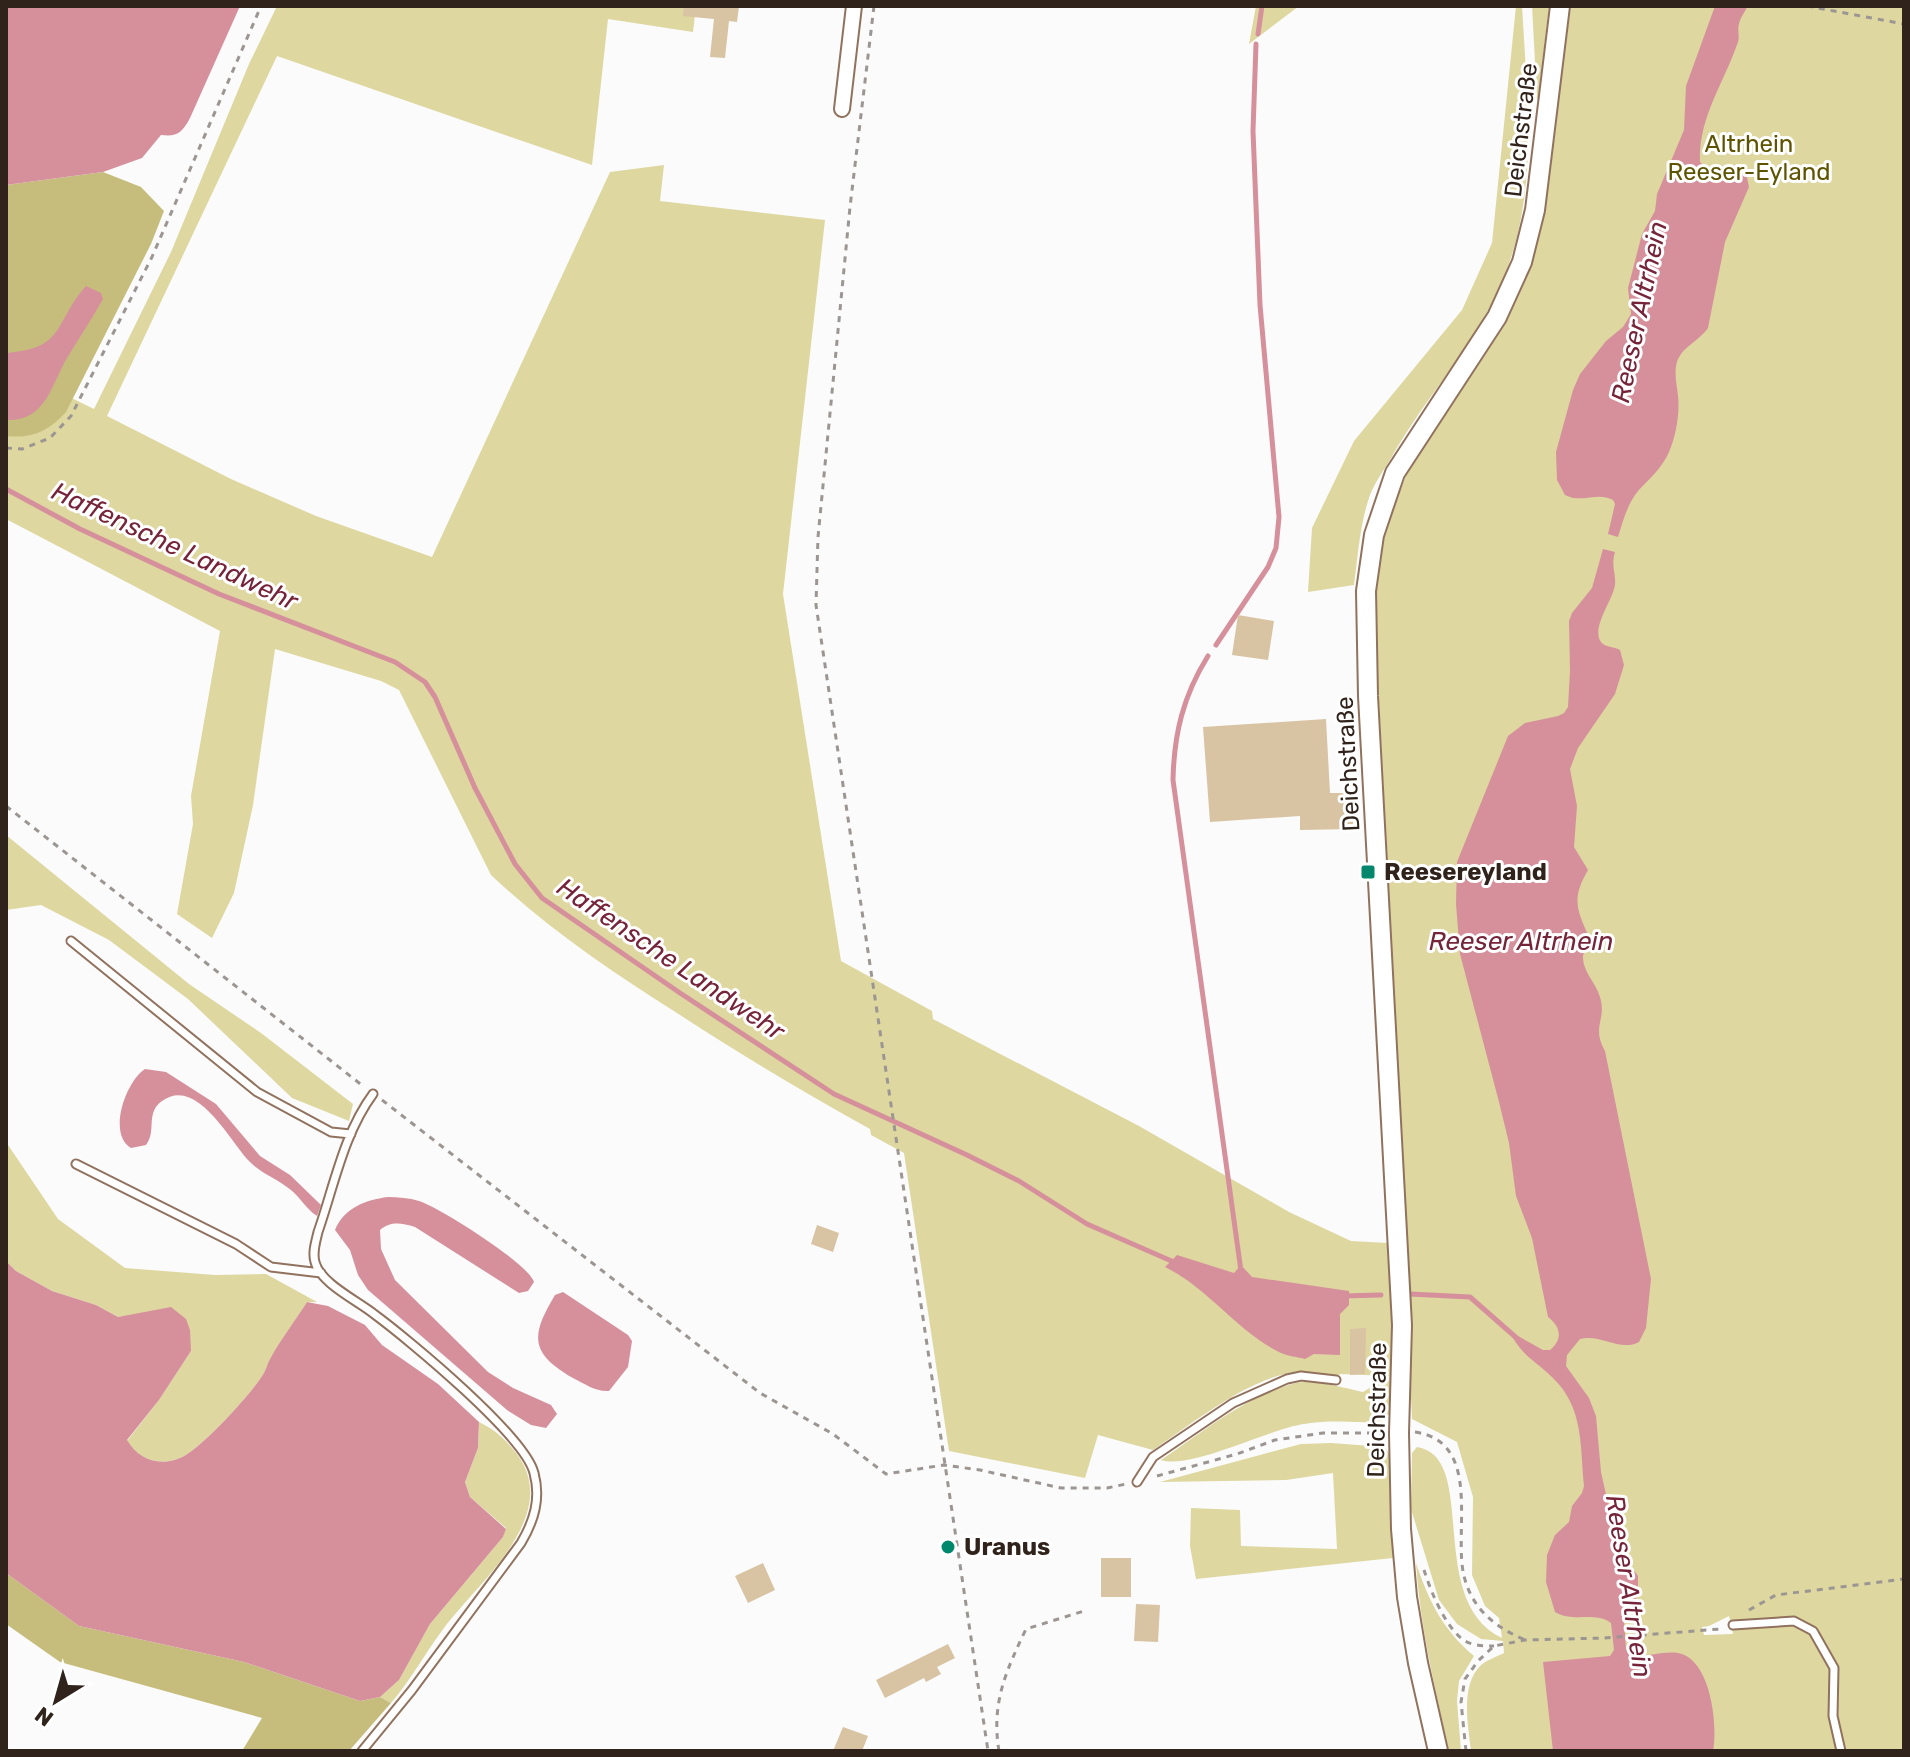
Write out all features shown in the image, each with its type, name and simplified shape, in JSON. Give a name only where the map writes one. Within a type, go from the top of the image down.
[{"type":"street","points":[[842,109],[854,6]]},
{"type":"street","name":"Deichstraße","points":[[1438,1751],[1407,1597],[1401,1529],[1399,1433],[1402,1325],[1368,696],[1366,591],[1374,535],[1395,473],[1497,317],[1522,262],[1535,210],[1560,6]]},
{"type":"lane","points":[[71,941],[257,1092],[331,1132],[351,1134]]},
{"type":"lane","points":[[362,1751],[412,1690],[521,1543],[532,1525],[537,1492],[534,1470],[523,1450],[501,1426],[375,1314],[321,1273],[315,1262],[314,1248],[351,1134],[362,1109],[373,1094]]},
{"type":"lane","points":[[76,1164],[236,1244],[271,1267],[321,1273]]},
{"type":"lane","points":[[1137,1482],[1153,1457],[1233,1403],[1287,1379],[1301,1376],[1336,1380]]},
{"type":"lane","points":[[1733,1625],[1794,1621],[1813,1631],[1834,1668],[1833,1716],[1841,1751]]},
{"type":"path","points":[[6,448],[22,449],[50,438],[71,416],[152,257],[261,6]]},
{"type":"path","points":[[874,6],[847,239],[818,537],[816,605],[988,1751]]},
{"type":"path","points":[[1807,6],[1904,24]]},
{"type":"path","points":[[6,806],[760,1393],[833,1434],[886,1474],[944,1465],[1061,1488],[1107,1488],[1284,1439],[1323,1433],[1417,1432],[1435,1436],[1451,1456],[1462,1499],[1463,1575],[1475,1603],[1499,1629],[1525,1640]]},
{"type":"path","points":[[1904,1304],[1904,1351]]},
{"type":"path","points":[[1422,1563],[1434,1600],[1462,1639],[1477,1645],[1494,1646],[1525,1640],[1710,1632],[1733,1625],[1756,1604],[1776,1595],[1904,1579]]},
{"type":"path","points":[[999,1751],[996,1731],[999,1690],[1026,1629],[1084,1611]]},
{"type":"path","points":[[1466,1751],[1461,1702],[1465,1679],[1494,1646]]},
{"type":"green space","name":"Altrhein Reeser-Eyland","points":[[277,6],[696,6],[693,32],[608,19],[592,165],[277,56],[107,416],[231,479],[316,516],[432,557],[610,172],[664,165],[660,201],[825,220],[783,594],[841,961],[932,1011],[933,1019],[1139,1126],[1289,1212],[1351,1241],[1407,1244],[1374,606],[1378,564],[1388,521],[1408,471],[1504,326],[1529,269],[1541,223],[1571,6],[1904,6],[1904,1751],[1471,1751],[1467,1706],[1470,1683],[1481,1665],[1504,1653],[1503,1641],[1481,1639],[1457,1624],[1439,1600],[1411,1509],[1412,1453],[1417,1447],[1436,1457],[1446,1476],[1457,1564],[1465,1594],[1479,1620],[1502,1638],[1499,1618],[1485,1606],[1472,1575],[1473,1497],[1457,1442],[1412,1419],[1410,1377],[1391,1376],[1391,1410],[1379,1423],[1304,1424],[1191,1459],[1174,1462],[1161,1460],[1226,1416],[1278,1389],[1311,1382],[1363,1392],[1389,1376],[1296,1372],[1278,1376],[1240,1392],[1153,1450],[1098,1435],[1085,1478],[949,1451],[904,1153],[871,1135],[870,1129],[748,1058],[628,982],[512,894],[491,875],[399,690],[381,681],[275,649],[253,805],[234,893],[212,938],[177,914],[193,824],[191,796],[220,631],[6,519],[6,366],[94,409],[171,252],[249,64]],"holes":[[[1729,1616],[1733,1634],[1704,1635],[1702,1627]]]},
{"type":"green space","points":[[1256,6],[1299,6],[1249,44]]},
{"type":"green space","points":[[1516,6],[1522,6],[1528,143],[1522,211],[1504,277],[1466,347],[1405,435],[1372,490],[1362,528],[1354,585],[1308,592],[1312,528],[1354,441],[1462,310],[1492,243]]},
{"type":"green space","points":[[1532,6],[1549,6],[1538,99],[1537,99]]},
{"type":"green space","points":[[6,835],[189,984],[261,1033],[353,1104],[349,1121],[292,1098],[188,999],[109,940],[41,905],[6,910]]},
{"type":"green space","points":[[6,1142],[58,1219],[125,1268],[215,1275],[266,1274],[317,1302],[307,1302],[274,1352],[265,1372],[224,1422],[180,1458],[164,1462],[150,1460],[137,1453],[127,1441],[191,1351],[126,1316],[118,1317],[96,1305],[52,1291],[16,1271],[6,1261]]},
{"type":"green space","points":[[479,1422],[505,1440],[527,1472],[530,1496],[525,1520],[496,1567],[444,1628],[391,1703],[380,1697],[399,1680],[430,1624],[503,1537],[506,1528],[470,1497],[465,1482],[478,1448]]},
{"type":"green space","points":[[1301,1444],[1385,1447],[1390,1455],[1393,1558],[1196,1579],[1190,1546],[1191,1508],[1240,1510],[1241,1546],[1337,1549],[1333,1473],[1286,1480],[1160,1482]]},
{"type":"green space","points":[[1416,1563],[1438,1614],[1474,1656],[1459,1681],[1457,1701],[1461,1751],[1449,1751],[1433,1681]]},
{"type":"shaded area","points":[[103,172],[141,187],[164,211],[151,244],[66,412],[39,432],[6,436],[6,185]]},
{"type":"shaded area","points":[[6,1573],[79,1626],[244,1662],[360,1701],[380,1697],[391,1703],[349,1751],[242,1751],[262,1718],[60,1662],[6,1624]]},
{"type":"water","points":[[6,6],[240,6],[190,118],[178,133],[161,135],[142,158],[103,172],[6,185]]},
{"type":"water","points":[[1715,6],[1747,7],[1738,28],[1738,42],[1707,116],[1700,146],[1700,162],[1718,177],[1746,173],[1749,187],[1725,242],[1708,328],[1678,359],[1677,424],[1671,446],[1663,463],[1631,502],[1618,537],[1608,534],[1615,504],[1613,500],[1565,495],[1557,480],[1556,452],[1580,374],[1631,314],[1628,288],[1642,234],[1655,211],[1657,194],[1684,130],[1686,86]]},
{"type":"water","points":[[86,286],[101,293],[103,299],[46,400],[30,415],[6,420],[6,353],[40,346],[49,339]]},
{"type":"water","name":"Reeser Altrhein","points":[[1603,549],[1615,552],[1615,584],[1601,620],[1599,638],[1605,645],[1620,650],[1624,665],[1615,694],[1578,748],[1570,769],[1577,806],[1574,847],[1588,870],[1578,897],[1581,919],[1589,937],[1583,961],[1602,1005],[1599,1035],[1605,1051],[1651,1279],[1646,1328],[1639,1342],[1625,1345],[1580,1339],[1567,1355],[1566,1366],[1589,1398],[1596,1416],[1601,1472],[1607,1499],[1626,1559],[1638,1576],[1638,1595],[1624,1621],[1626,1649],[1634,1657],[1678,1653],[1698,1667],[1710,1694],[1713,1710],[1713,1751],[1553,1751],[1543,1662],[1610,1656],[1614,1650],[1611,1623],[1598,1618],[1569,1617],[1555,1612],[1546,1582],[1547,1555],[1555,1535],[1569,1522],[1572,1506],[1584,1486],[1581,1442],[1575,1415],[1563,1390],[1513,1338],[1516,1335],[1543,1350],[1550,1350],[1557,1342],[1559,1333],[1548,1317],[1532,1238],[1516,1196],[1509,1143],[1460,954],[1457,862],[1508,736],[1525,723],[1558,716],[1568,707],[1569,621],[1592,588]]},
{"type":"water","points":[[145,1069],[166,1072],[216,1104],[260,1156],[290,1175],[321,1205],[317,1216],[291,1190],[250,1162],[212,1115],[188,1097],[175,1095],[162,1101],[154,1111],[146,1145],[131,1148],[120,1131],[122,1108],[131,1084]]},
{"type":"water","points":[[388,1197],[419,1201],[445,1214],[501,1250],[534,1282],[528,1291],[519,1293],[415,1227],[396,1224],[380,1230],[381,1249],[395,1280],[488,1372],[513,1388],[551,1405],[557,1414],[546,1428],[531,1425],[507,1410],[368,1290],[358,1275],[350,1250],[335,1230],[344,1216],[356,1206]]},
{"type":"water","points":[[1177,1255],[1234,1273],[1241,1265],[1252,1277],[1349,1291],[1349,1305],[1340,1314],[1340,1355],[1314,1354],[1305,1359],[1266,1345],[1195,1286],[1165,1267]]},
{"type":"water","points":[[6,1261],[16,1271],[52,1291],[96,1305],[118,1317],[171,1307],[186,1319],[191,1351],[159,1400],[127,1440],[137,1452],[150,1460],[164,1462],[180,1458],[224,1422],[263,1374],[307,1302],[328,1306],[365,1325],[382,1345],[438,1384],[479,1422],[478,1448],[465,1482],[470,1497],[506,1529],[503,1537],[430,1624],[399,1680],[380,1697],[360,1701],[244,1662],[79,1626],[6,1573]]},
{"type":"water","points":[[563,1292],[628,1335],[632,1341],[628,1367],[609,1391],[595,1389],[573,1378],[548,1360],[542,1351],[538,1342],[542,1321],[555,1295]]},
{"type":"building","points":[[684,6],[739,6],[737,22],[729,21],[725,58],[710,57],[714,19],[683,16]]},
{"type":"building","points":[[1238,615],[1274,621],[1268,660],[1232,655]]},
{"type":"building","points":[[1326,719],[1330,793],[1353,793],[1353,829],[1300,830],[1300,816],[1210,822],[1203,727]]},
{"type":"building","points":[[817,1225],[839,1233],[833,1252],[811,1244]]},
{"type":"building","points":[[1366,1328],[1365,1374],[1350,1375],[1350,1329]]},
{"type":"building","points":[[1101,1558],[1131,1558],[1131,1597],[1101,1597]]},
{"type":"building","points":[[763,1563],[775,1590],[748,1603],[735,1576]]},
{"type":"building","points":[[1136,1604],[1160,1605],[1158,1642],[1134,1641]]},
{"type":"building","points":[[948,1644],[955,1658],[937,1667],[941,1674],[926,1682],[924,1678],[885,1698],[876,1680]]},
{"type":"building","points":[[843,1727],[868,1736],[862,1751],[833,1751]]},
{"type":"waterway","points":[[1258,34],[1262,6]]},
{"type":"waterway","points":[[1216,645],[1268,567],[1276,548],[1279,517],[1260,305],[1253,131],[1256,44]]},
{"type":"waterway","name":"Haffensche Landwehr","points":[[6,489],[80,529],[219,594],[395,662],[425,682],[435,697],[475,788],[515,864],[542,898],[834,1094],[1019,1181],[1087,1224],[1176,1263]]},
{"type":"waterway","points":[[1208,656],[1186,701],[1175,747],[1173,780],[1241,1271]]},
{"type":"waterway","points":[[1410,1294],[1470,1297],[1520,1341]]},
{"type":"waterway","name":"Haffensche Landwehr","points":[[1342,1296],[1381,1295]]},
{"type":"place","name":"Reesereyland","points":[[1368,872]]},
{"type":"place","name":"Uranus","points":[[948,1547]]}]
